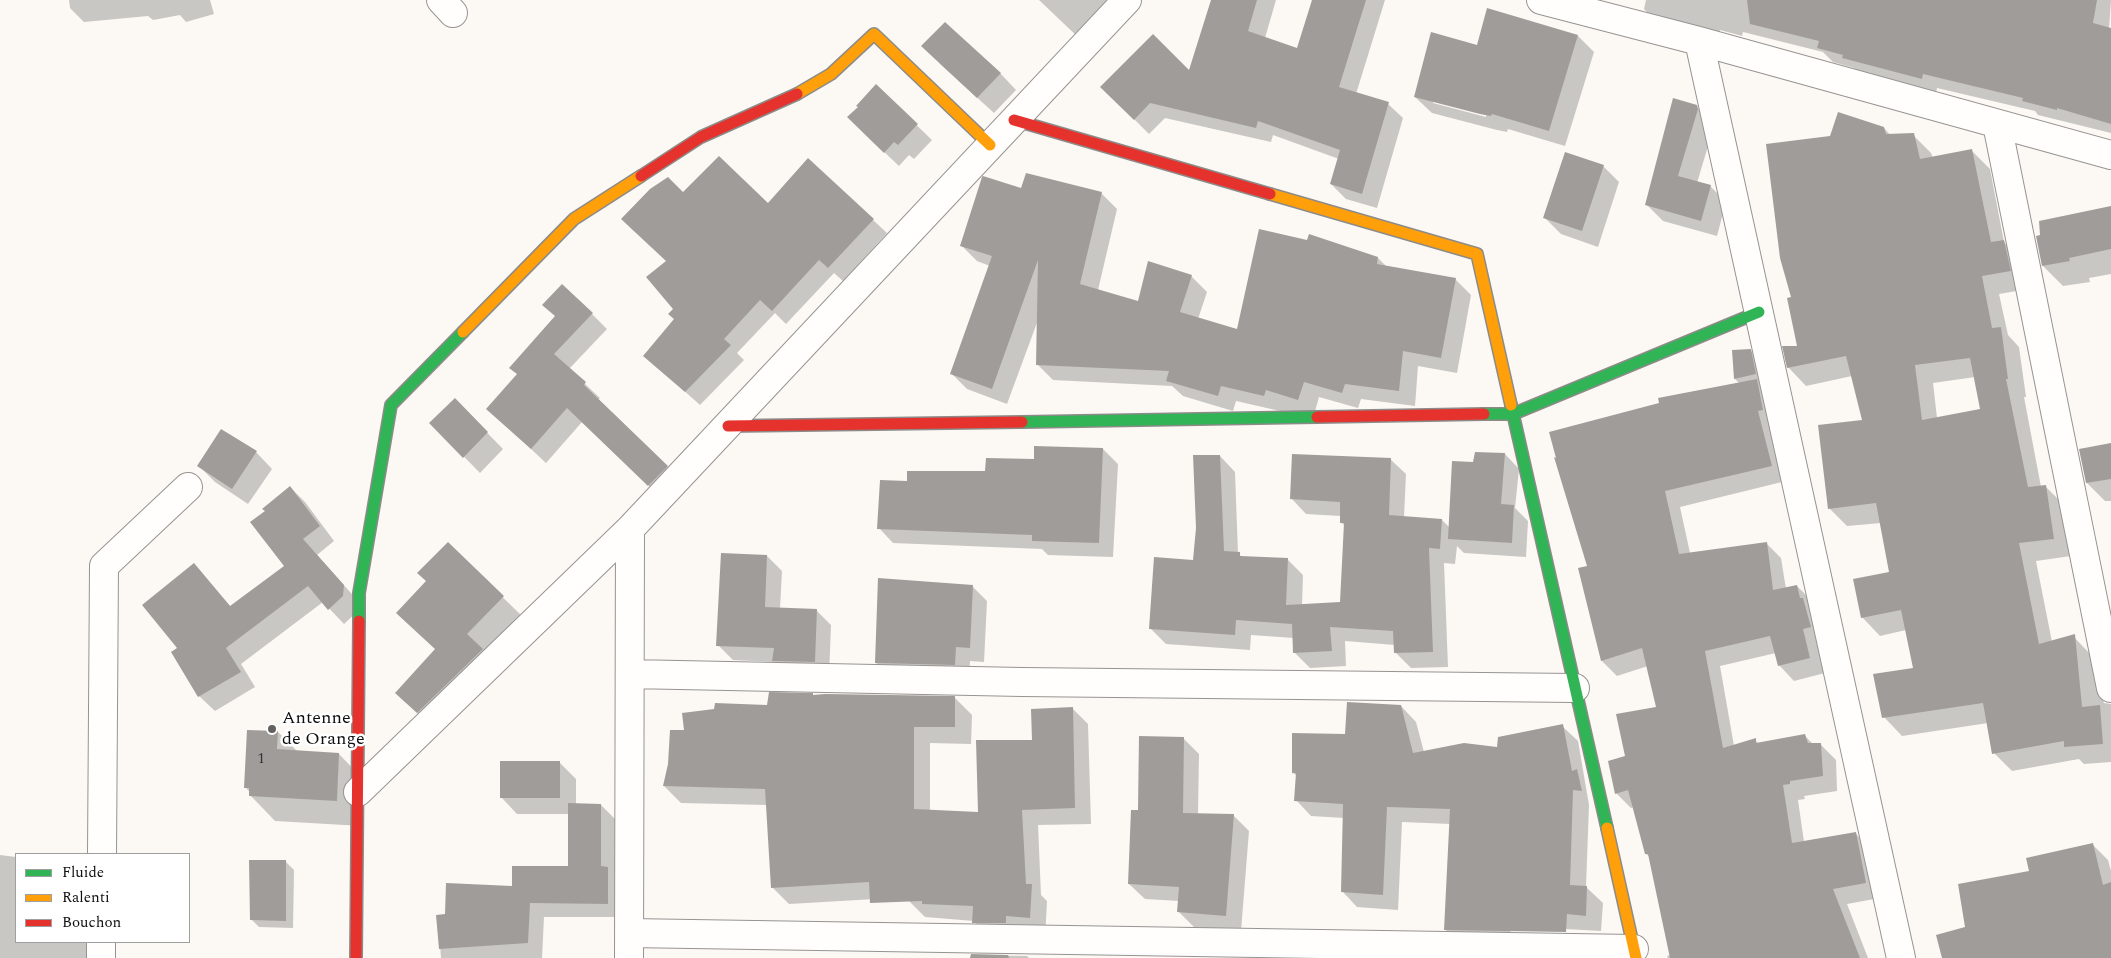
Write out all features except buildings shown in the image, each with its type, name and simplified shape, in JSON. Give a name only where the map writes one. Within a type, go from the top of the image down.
[{"type":"street","points":[[358,792],[630,529],[1127,0]]},
{"type":"street","points":[[1542,0],[1699,41],[2111,156]]},
{"type":"street","points":[[356,958],[359,593],[391,405],[574,219],[701,137],[788,100],[831,74],[874,34],[990,146]]},
{"type":"street","points":[[1699,41],[1901,958]]},
{"type":"street","points":[[630,529],[629,946],[1635,954],[1477,254],[1014,120]]},
{"type":"street","points":[[1997,124],[2111,688]]},
{"type":"street","points":[[728,426],[1513,414],[1759,312]]},
{"type":"street","points":[[102,853],[104,566],[188,487]]},
{"type":"street","points":[[630,674],[1575,688]]},
{"type":"street","points":[[101,943],[101,958]]},
{"type":"traffic: fast","points":[[1484,414],[1513,414],[1759,312]]},
{"type":"traffic: fast","points":[[359,621],[359,593],[391,405],[463,332]]},
{"type":"traffic: fast","points":[[1511,405],[1607,828]]},
{"type":"traffic: fast","points":[[1022,422],[1317,417]]},
{"type":"traffic: slow","points":[[797,94],[831,74],[874,34],[990,145]]},
{"type":"traffic: slow","points":[[463,332],[574,219],[641,176]]},
{"type":"traffic: slow","points":[[1270,194],[1477,254],[1511,405]]},
{"type":"traffic: slow","points":[[1607,828],[1636,958]]},
{"type":"traffic: jam","points":[[641,176],[701,137],[797,94]]},
{"type":"traffic: jam","points":[[1014,120],[1270,194]]},
{"type":"traffic: jam","points":[[1317,417],[1484,414]]},
{"type":"traffic: jam","points":[[728,426],[1022,422]]},
{"type":"traffic: jam","points":[[356,958],[359,621]]},
{"type":"place","name":"Antenne de Orange","points":[[272,729]]}]
